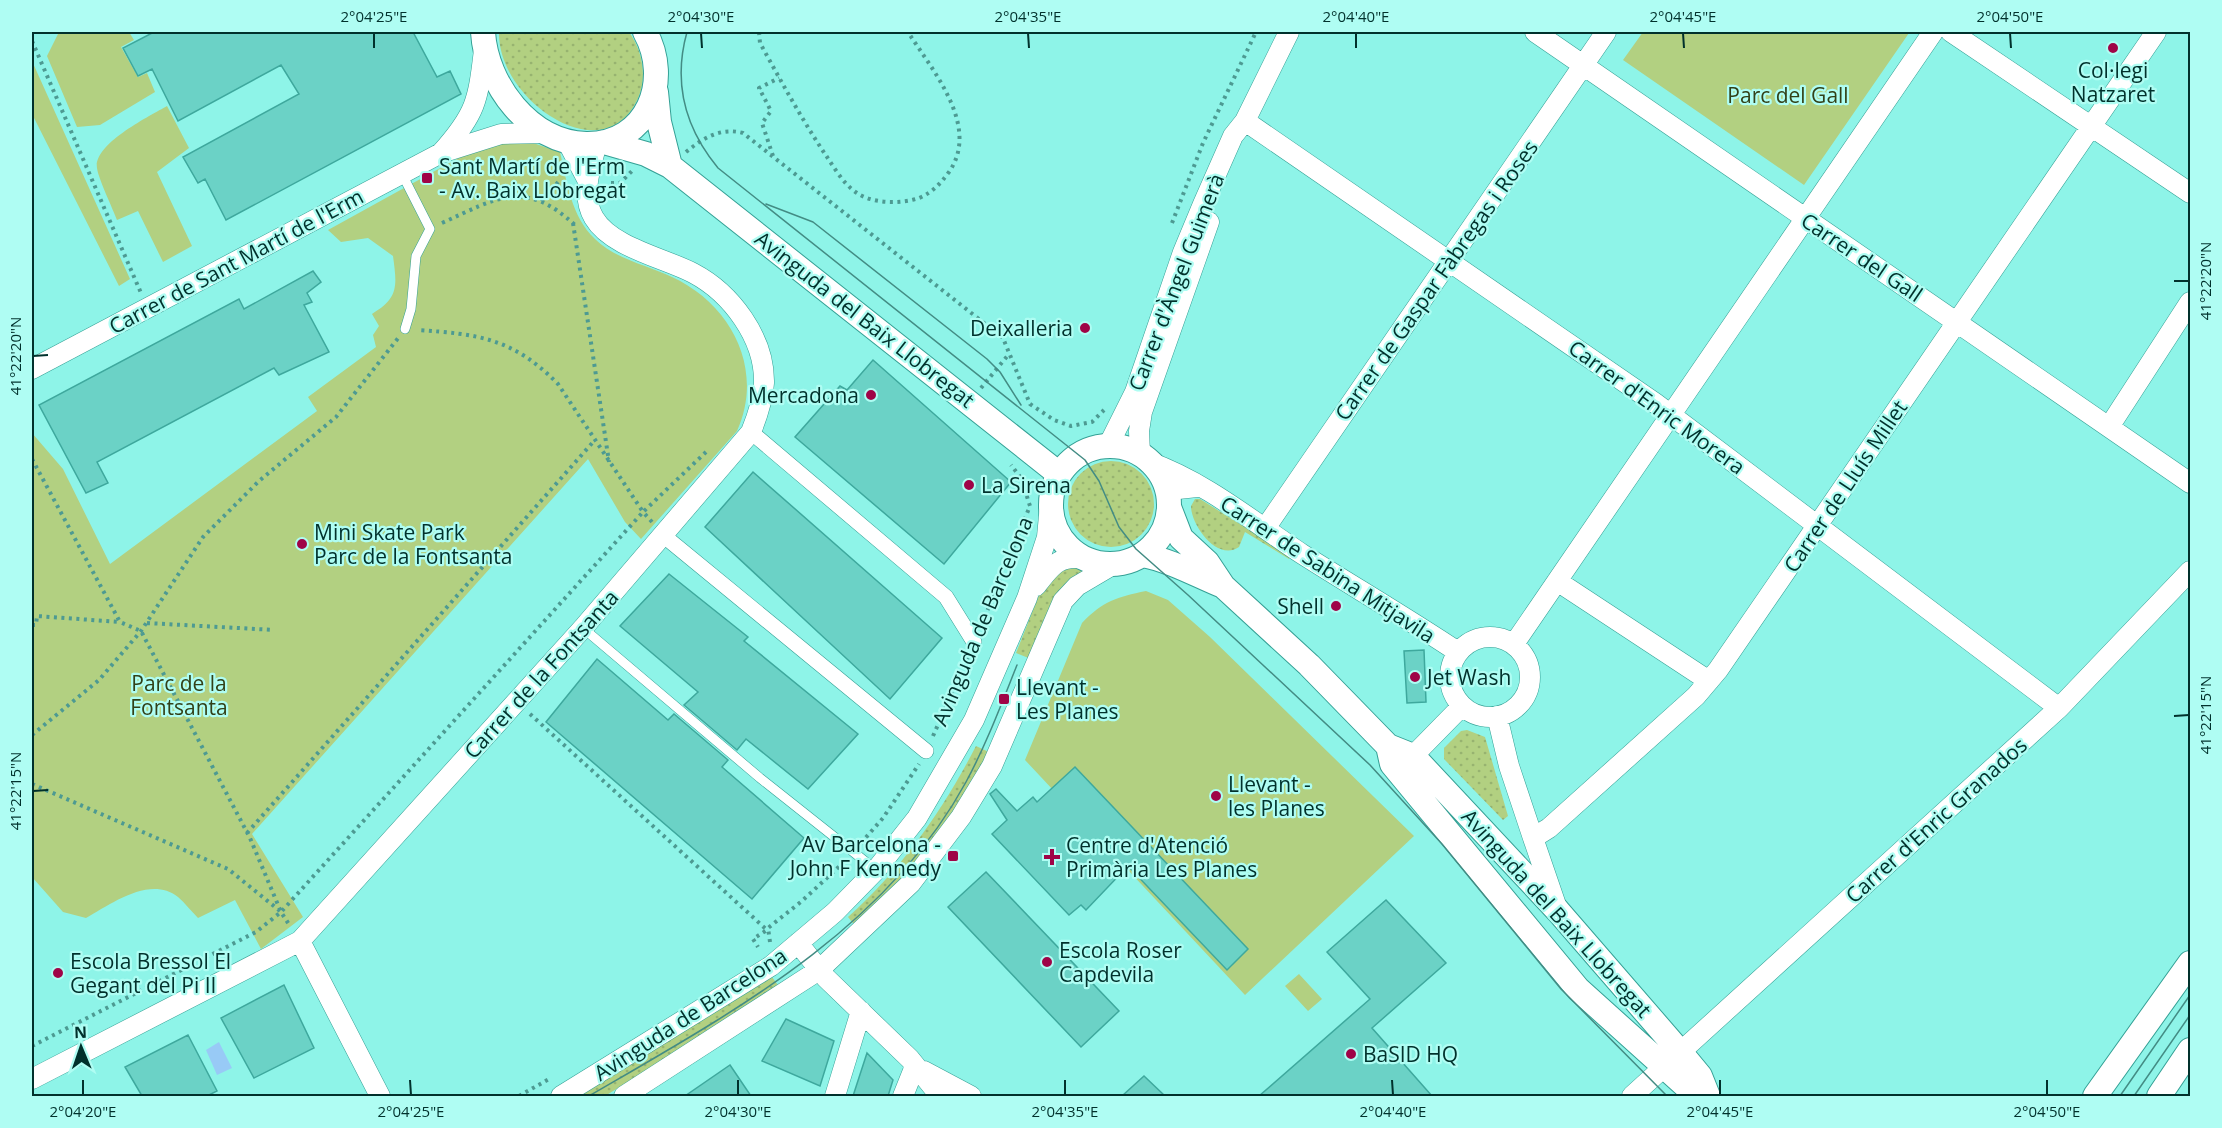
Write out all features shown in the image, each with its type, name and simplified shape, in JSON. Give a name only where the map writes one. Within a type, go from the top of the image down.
[{"type":"street","points":[[645,32],[656,58]]},
{"type":"street","points":[[659,32],[656,92],[659,122],[670,165]]},
{"type":"street","name":"Carrer d'Àngel Guimerà","points":[[1108,446],[1134,392],[1183,252],[1203,204],[1233,136],[1245,121],[1289,32]]},
{"type":"street","name":"Carrer del Gall","points":[[1535,32],[2190,483]]},
{"type":"street","name":"Carrer de Gaspar Fàbregas i Roses","points":[[1266,527],[1606,32]]},
{"type":"street","points":[[1514,644],[1933,32]]},
{"type":"street","points":[[1951,32],[2190,193]]},
{"type":"street","name":"Carrer de Lluís Millet","points":[[1533,838],[1550,828],[1696,696],[1709,681],[1819,526],[2156,32]]},
{"type":"street","points":[[483,40],[489,66],[507,98],[519,111],[557,137]]},
{"type":"street","name":"Carrer de Sant Martí de l'Erm","points":[[441,153],[460,131],[476,105],[483,40]]},
{"type":"street","points":[[600,142],[623,135],[638,124],[650,108],[656,92]]},
{"type":"street","name":"Carrer d'Àngel Guimerà","points":[[1144,458],[1139,431],[1142,412],[1214,207],[1242,139],[1245,121]]},
{"type":"street","name":"Carrer d'Enric Morera","points":[[1245,121],[1671,415],[2059,708]]},
{"type":"street","name":"Carrer de Sant Martí de l'Erm","points":[[32,369],[441,153],[501,134],[557,137]]},
{"type":"street","name":"Avinguda del Baix Llobregat","points":[[557,137],[600,142],[646,154],[670,165],[1059,474]]},
{"type":"street","name":"Carrer de la Fontsanta","points":[[557,137],[588,181]]},
{"type":"street","name":"Carrer de la Fontsanta","points":[[32,1079],[300,941],[664,537],[751,432],[761,401],[763,369],[756,343],[744,320],[714,287],[693,273],[605,231],[594,218],[588,204],[588,181],[600,142]]},
{"type":"street","points":[[2109,427],[2190,302]]},
{"type":"street","points":[[751,432],[946,597],[974,642]]},
{"type":"street","points":[[1108,446],[1128,448],[1144,458],[1158,472],[1169,500],[1162,533],[1155,545],[1143,555],[1116,563],[1077,557],[1055,564],[1044,573],[1027,598],[1047,537],[1051,493],[1059,474],[1081,454],[1108,446]]},
{"type":"street","name":"Carrer de Sabina Mitjavila","points":[[1144,458],[1188,477],[1197,487],[1266,527],[1300,552],[1458,652]]},
{"type":"street","name":"Carrer de Sabina Mitjavila","points":[[1169,500],[1178,489],[1197,487]]},
{"type":"street","name":"Avinguda del Baix Llobregat","points":[[1169,500],[1181,538],[1207,562],[1223,586],[1317,673],[1388,746],[1413,756],[1558,911],[1697,1096]]},
{"type":"street","points":[[1050,505],[1055,528],[1069,548],[1089,560]]},
{"type":"street","points":[[664,537],[926,751]]},
{"type":"street","name":"Avinguda del Baix Llobregat","points":[[1143,555],[1181,566],[1223,586]]},
{"type":"street","name":"Avinguda de Barcelona","points":[[627,1096],[819,970],[878,917],[939,848],[993,766],[1063,601],[1077,586],[1116,563]]},
{"type":"street","name":"Carrer d'Enric Granados","points":[[1632,1096],[2059,708],[2190,571]]},
{"type":"street","points":[[1557,581],[1709,681]]},
{"type":"street","name":"Avinguda de Barcelona","points":[[561,1096],[771,966],[834,912],[876,870],[917,818],[957,751],[974,720],[1027,598]]},
{"type":"street","points":[[1484,637],[1496,637],[1514,644],[1526,658],[1530,667],[1529,688],[1524,699],[1512,711],[1497,716],[1472,713],[1462,706],[1451,686],[1450,671],[1458,652],[1466,645],[1484,637]]},
{"type":"street","points":[[1413,756],[1462,706]]},
{"type":"street","points":[[1497,716],[1509,766],[1558,911]]},
{"type":"street","name":"Avinguda del Baix Llobregat","points":[[1388,746],[1392,764],[1525,928],[1578,989],[1672,1060],[1700,1076],[1708,1096]]},
{"type":"street","points":[[300,941],[380,1096]]},
{"type":"street","points":[[798,943],[819,970],[915,1066],[940,1096]]},
{"type":"street","points":[[2095,1096],[2190,963]]},
{"type":"street","points":[[835,1096],[861,1011]]},
{"type":"street","points":[[2158,1096],[2190,1050]]},
{"type":"street","points":[[903,1096],[915,1066]]},
{"type":"street","points":[[915,1066],[971,1096]]},
{"type":"lane","points":[[402,174],[430,229],[416,256],[411,309],[405,329]]},
{"type":"lane","points":[[583,628],[760,778],[876,870]]},
{"type":"path","points":[[759,32],[760,44],[799,114],[842,180],[857,194],[893,202],[911,200],[932,193],[956,162],[959,143],[951,102],[908,32]]},
{"type":"path","points":[[32,40],[148,307]]},
{"type":"path","points":[[774,157],[762,123],[771,111],[759,88],[779,78]]},
{"type":"path","points":[[710,136],[734,130],[743,133],[1003,338],[1030,404],[1054,420],[1071,426],[1092,422],[1110,403]]},
{"type":"path","points":[[542,201],[561,179]]},
{"type":"path","points":[[430,229],[512,195],[542,201],[578,227]]},
{"type":"path","points":[[573,222],[609,463]]},
{"type":"path","points":[[32,735],[99,680],[147,623],[203,537],[260,482],[336,417],[405,329],[486,338],[527,356],[558,384],[643,512]]},
{"type":"path","points":[[969,402],[1010,354]]},
{"type":"path","points":[[247,833],[594,441]]},
{"type":"path","points":[[32,1046],[256,932],[281,912],[643,512],[707,452]]},
{"type":"path","points":[[32,459],[120,622]]},
{"type":"path","name":"Avinguda de Barcelona","points":[[770,938],[767,930],[809,896],[853,853],[896,799],[926,751],[1030,506],[1021,478],[1008,462]]},
{"type":"path","points":[[32,625],[36,625],[36,616],[120,622],[141,631],[247,833],[281,912]]},
{"type":"path","points":[[147,623],[274,630]]},
{"type":"path","points":[[516,701],[767,930],[753,939],[758,946]]},
{"type":"path","points":[[32,784],[228,869],[281,912]]},
{"type":"green space","points":[[59,32],[129,32],[134,40],[121,47],[138,77],[147,73],[155,92],[100,125],[77,127],[47,56]]},
{"type":"green space","points":[[499,32],[629,32],[637,45],[642,61],[643,77],[640,93],[625,117],[605,129],[582,129],[558,120],[535,104],[516,83],[503,58]]},
{"type":"green space","name":"Parc del Gall","points":[[1643,32],[1909,33],[1804,185],[1623,60]]},
{"type":"green space","points":[[32,61],[130,279],[119,286],[32,114]]},
{"type":"green space","points":[[167,106],[189,148],[157,172],[192,246],[163,262],[138,211],[117,220],[97,168],[98,159],[113,140]]},
{"type":"green space","name":"Parc de la Fontsanta","points":[[524,140],[560,152],[575,209],[580,220],[595,239],[612,252],[672,277],[693,289],[726,321],[737,341],[744,362],[747,385],[745,408],[737,431],[641,539],[625,522],[588,459],[252,834],[303,917],[261,949],[235,900],[198,918],[178,897],[167,891],[155,889],[143,890],[119,899],[86,918],[63,912],[32,877],[32,433],[63,469],[110,564],[317,411],[308,397],[376,347],[373,335],[379,326],[372,314],[392,297],[395,283],[393,256],[368,238],[341,242],[328,230],[462,156],[496,142]]},
{"type":"green space","points":[[1111,461],[1135,468],[1147,480],[1154,504],[1147,528],[1135,540],[1111,547],[1087,540],[1075,528],[1068,504],[1075,480],[1087,468]]},
{"type":"green space","points":[[1195,499],[1200,499],[1291,556],[1289,559],[1245,532],[1239,547],[1222,550],[1214,546],[1195,523],[1191,506]]},
{"type":"green space","points":[[1076,567],[1083,571],[1031,659],[1016,653],[1041,590],[1056,571]]},
{"type":"green space","name":"Llevant - les Planes","points":[[1146,591],[1168,600],[1210,637],[1414,836],[1245,995],[1025,760],[1082,623],[1111,601]]},
{"type":"green space","points":[[1467,730],[1485,737],[1508,816],[1503,820],[1444,759],[1444,748],[1461,731]]},
{"type":"green space","points":[[976,746],[991,753],[924,857],[857,928],[848,917],[886,879],[920,838],[950,793]]},
{"type":"green space","points":[[1299,974],[1322,999],[1308,1011],[1285,986]]},
{"type":"green space","points":[[772,977],[780,988],[605,1096],[579,1096]]},
{"type":"water","points":[[219,1042],[232,1068],[217,1075],[206,1050]]},
{"type":"building","points":[[154,32],[413,32],[437,77],[450,71],[461,94],[226,220],[205,179],[198,183],[183,157],[299,94],[281,65],[178,121],[152,69],[138,76],[123,48]]},
{"type":"building","points":[[313,271],[321,282],[307,293],[312,302],[304,305],[329,352],[279,375],[274,368],[97,462],[108,483],[86,493],[39,405],[239,299],[244,309]]},
{"type":"building","points":[[873,360],[1011,482],[944,564],[795,437],[840,386],[847,390]]},
{"type":"building","points":[[753,472],[942,638],[890,699],[705,527]]},
{"type":"building","points":[[669,574],[748,637],[744,641],[858,734],[808,789],[746,739],[737,750],[684,705],[698,692],[620,626]]},
{"type":"building","name":"Jet Wash","points":[[1424,650],[1426,702],[1407,703],[1404,651]]},
{"type":"building","points":[[597,659],[668,720],[674,714],[728,760],[722,767],[804,838],[752,899],[546,722]]},
{"type":"building","points":[[1075,767],[1248,949],[1227,970],[1128,866],[1086,910],[1081,905],[1069,915],[992,834],[1007,820],[990,794],[996,789],[1017,811],[1033,797],[1037,802]]},
{"type":"building","points":[[986,872],[1119,1011],[1081,1047],[948,907]]},
{"type":"building","points":[[1386,900],[1446,963],[1372,1028],[1432,1096],[1259,1096],[1370,999],[1327,952]]},
{"type":"building","points":[[284,985],[314,1048],[254,1078],[221,1018]]},
{"type":"building","points":[[786,1019],[834,1041],[820,1086],[762,1061]]},
{"type":"building","points":[[188,1035],[217,1091],[207,1096],[142,1096],[125,1067]]},
{"type":"building","points":[[867,1053],[893,1080],[888,1096],[853,1096]]},
{"type":"building","points":[[730,1065],[751,1096],[685,1096]]},
{"type":"building","points":[[1144,1076],[1165,1096],[1122,1096]]},
{"type":"tram line","points":[[687,32],[681,69],[685,104],[697,137],[718,168],[1085,460],[1099,481],[1119,527],[1136,549],[1370,765],[1442,844],[1561,989],[1667,1096]]},
{"type":"tram line","points":[[766,204],[813,222],[987,359],[1000,372],[1021,405]]},
{"type":"tram line","points":[[589,1096],[749,1000],[800,964],[848,925],[893,882],[932,835],[966,782],[987,739],[1017,665]]},
{"type":"tram line","points":[[2120,1096],[2190,995]]},
{"type":"tram line","points":[[2134,1096],[2190,1015]]},
{"type":"place","name":"Col·legi Natzaret","points":[[2113,48]]},
{"type":"place","name":"Sant Martí de l'Erm - Av. Baix Llobregat","points":[[427,178]]},
{"type":"place","name":"Deixalleria","points":[[1085,328]]},
{"type":"place","name":"Mercadona","points":[[871,395]]},
{"type":"place","name":"La Sirena","points":[[969,485]]},
{"type":"place","name":"Mini Skate Park Parc de la Fontsanta","points":[[302,544]]},
{"type":"place","name":"Shell","points":[[1336,606]]},
{"type":"place","name":"Jet Wash","points":[[1415,677]]},
{"type":"place","name":"Llevant - Les Planes","points":[[1004,699]]},
{"type":"place","name":"Llevant - les Planes","points":[[1216,796]]},
{"type":"place","name":"Av Barcelona - John F Kennedy","points":[[953,856]]},
{"type":"place","name":"Centre d'Atenció Primària Les Planes","points":[[1052,857]]},
{"type":"place","name":"Escola Roser Capdevila","points":[[1047,962]]},
{"type":"place","name":"Escola Bressol El Gegant del Pi II","points":[[58,973]]},
{"type":"place","name":"BaSID HQ","points":[[1351,1054]]}]
